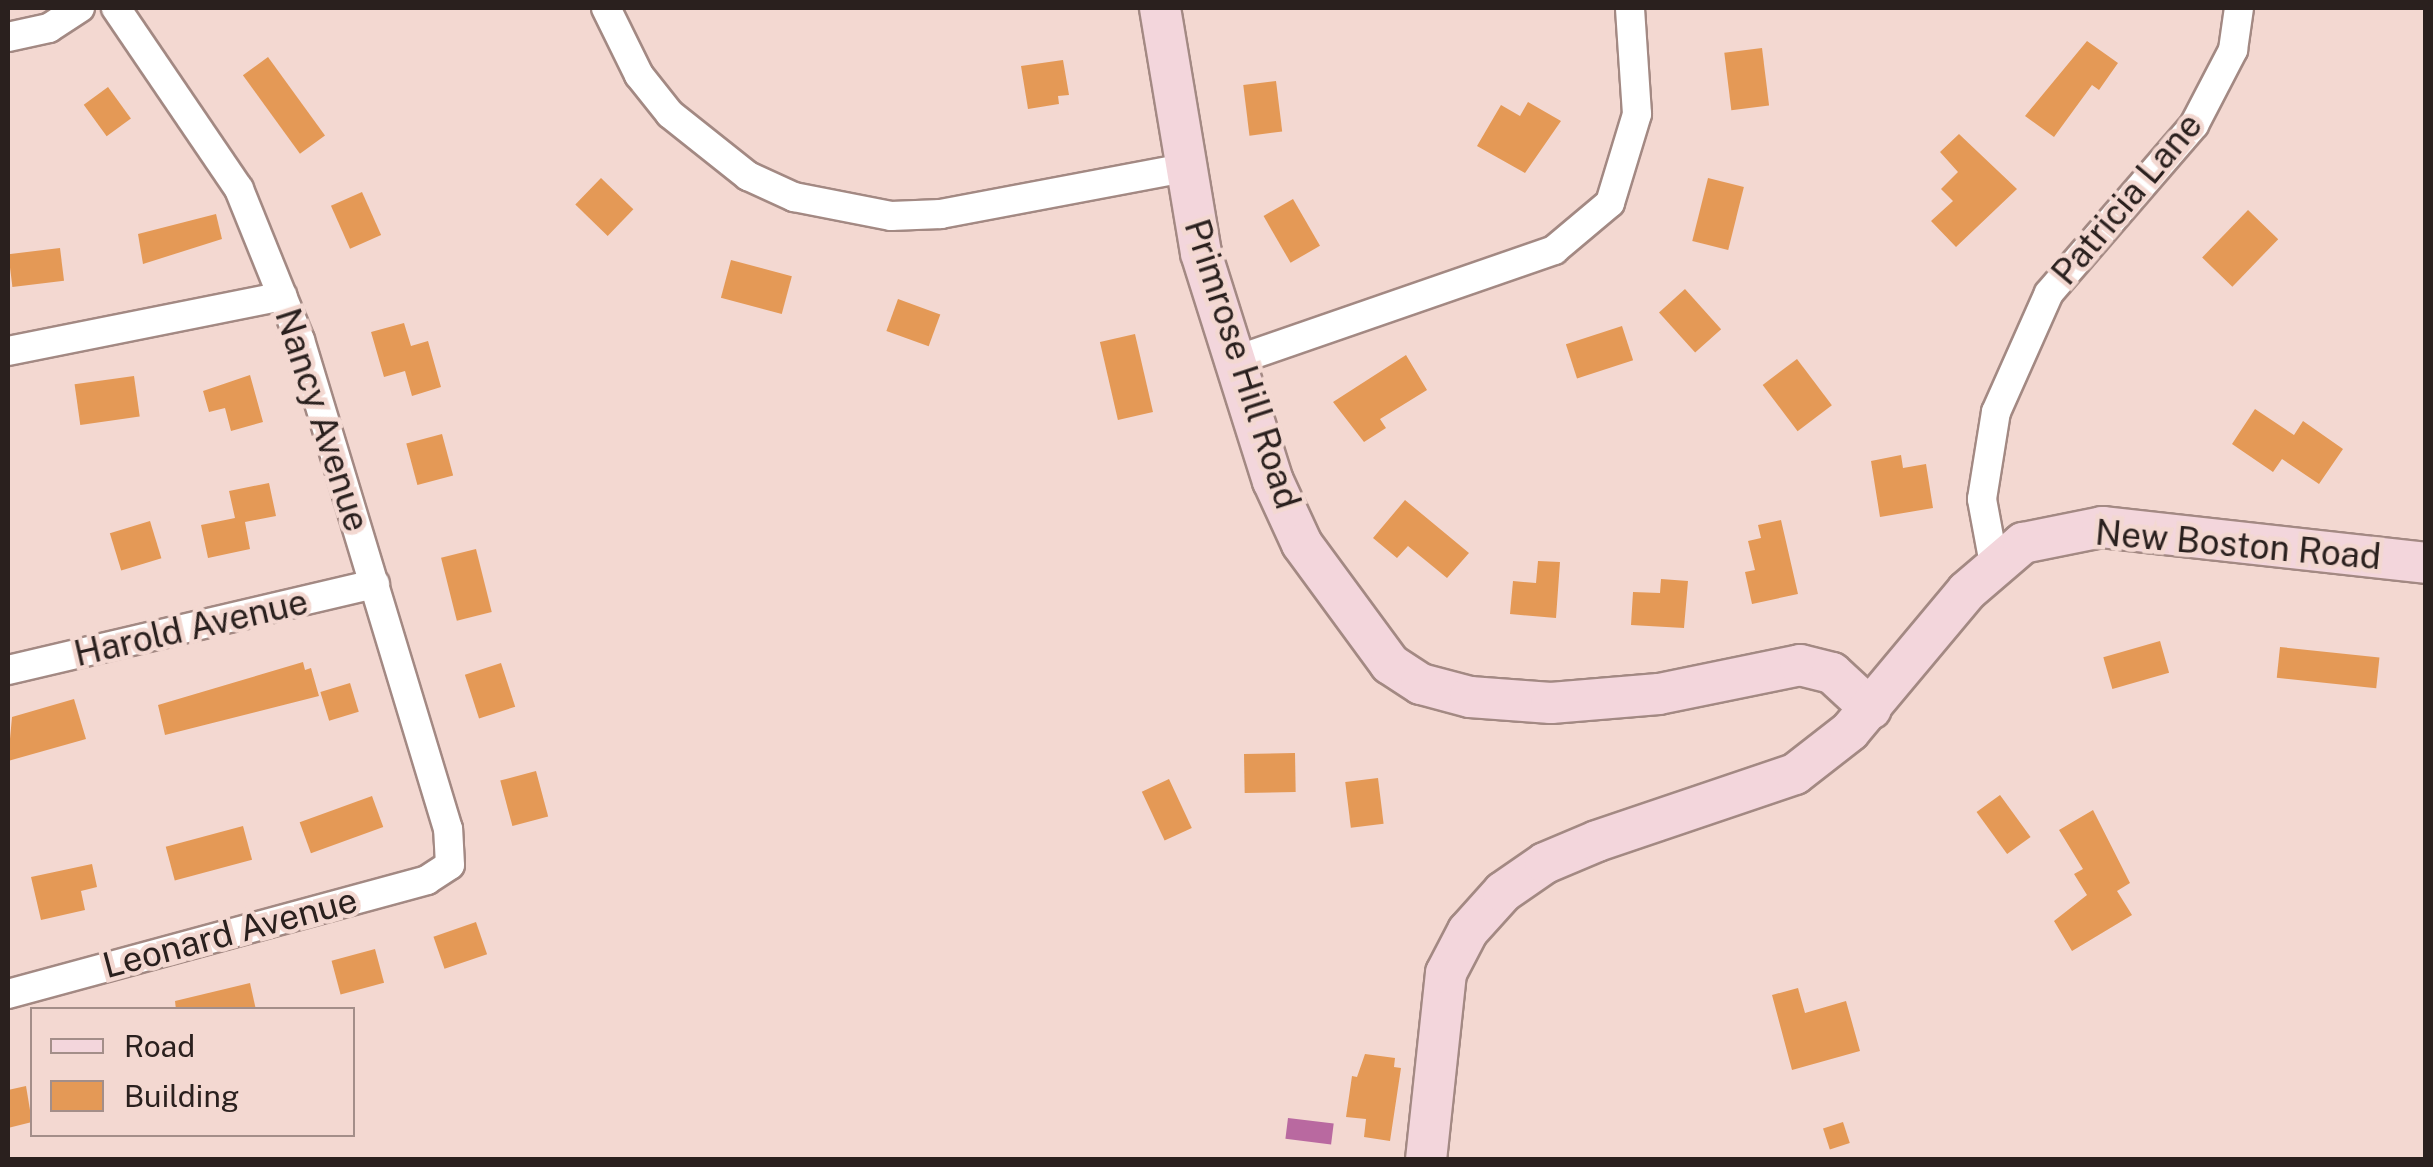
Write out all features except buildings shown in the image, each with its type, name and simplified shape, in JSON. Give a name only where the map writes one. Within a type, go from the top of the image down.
[{"type":"street","points":[[8,37],[49,28],[80,8]]},
{"type":"street","name":"Nancy Avenue","points":[[116,8],[240,189],[283,296],[448,829],[450,866]]},
{"type":"street","points":[[606,8],[639,75],[707,148],[763,183],[842,210],[941,214],[1184,168]]},
{"type":"street","name":"Primrose Hill Road","points":[[1160,8],[1184,168],[1234,361],[1273,480],[1302,544],[1366,639],[1421,684],[1470,697],[1551,703],[1676,692],[1800,666],[1832,674],[1870,708]]},
{"type":"street","points":[[1234,361],[1554,250],[1610,203],[1637,114],[1630,8]]},
{"type":"street","name":"Patricia Lane","points":[[1994,564],[1982,499],[2004,394],[2049,293],[2194,125],[2233,50],[2240,8]]},
{"type":"street","points":[[8,351],[283,296]]},
{"type":"street","name":"New Boston Road","points":[[1426,1160],[1446,973],[1468,931],[1503,892],[1546,863],[1596,841],[1795,774],[1870,708],[1994,564],[2054,532],[2102,527],[2426,563]]},
{"type":"street","name":"Harold Avenue","points":[[8,670],[374,584]]},
{"type":"street","name":"Leonard Avenue","points":[[8,994],[427,880],[450,866]]},
{"type":"shaded area","points":[[1288,1118],[1334,1124],[1331,1144],[1285,1139]]}]
